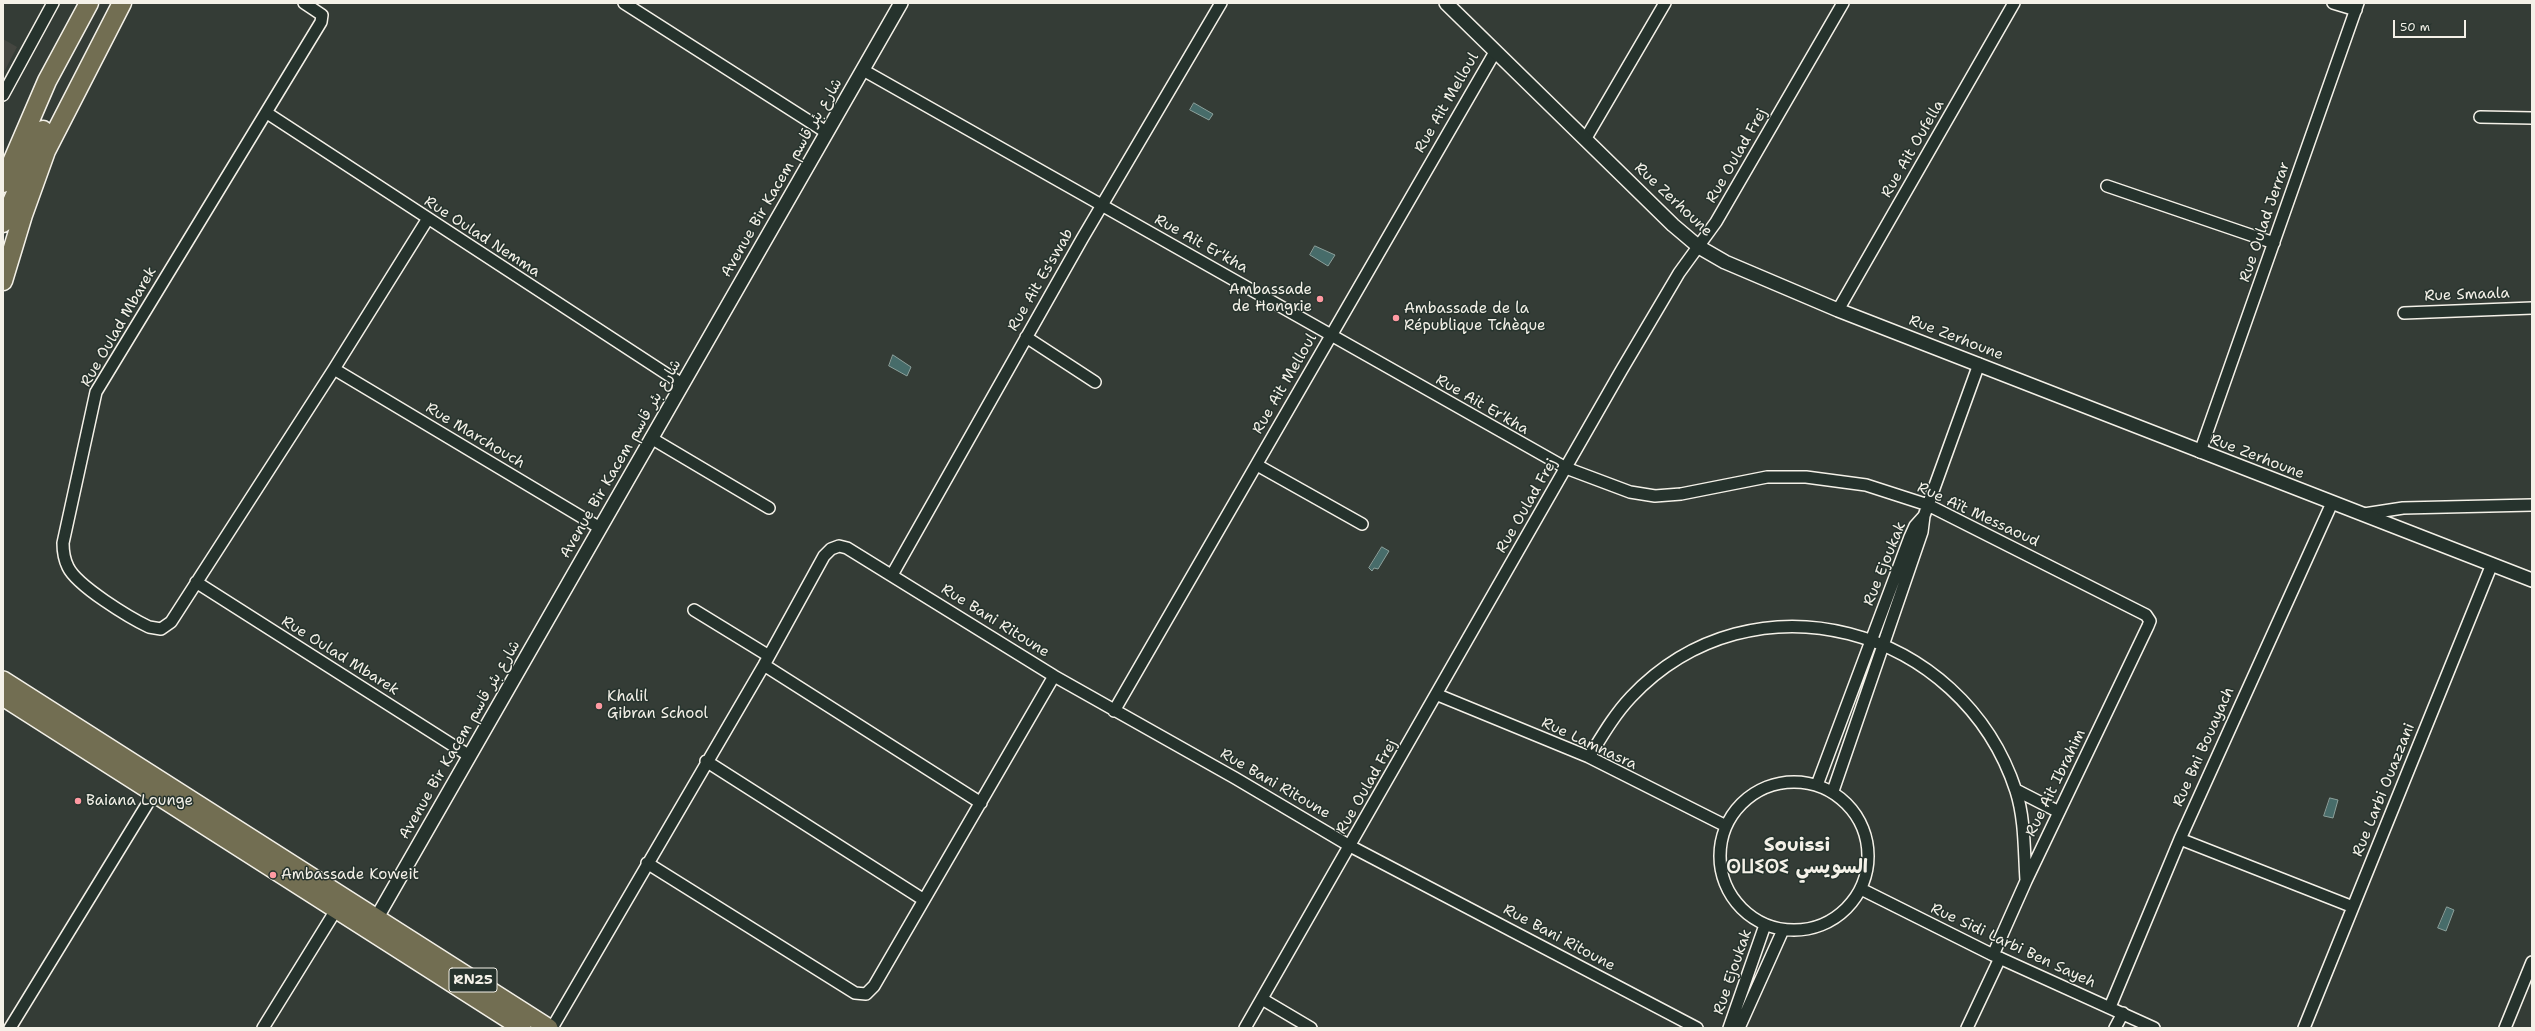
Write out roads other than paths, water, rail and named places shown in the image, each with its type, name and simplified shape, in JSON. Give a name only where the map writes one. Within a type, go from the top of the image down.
[{"type":"highway","points":[[3,155],[47,81],[89,3]]},
{"type":"highway","points":[[3,223],[45,125],[85,49],[112,3]]},
{"type":"highway","points":[[3,280],[23,215],[46,151],[122,3]]},
{"type":"highway","points":[[3,183],[47,81]]},
{"type":"main road","name":"RN25","points":[[3,680],[372,925],[518,1027]]},
{"type":"main road","name":"RN25","points":[[3,697],[336,910],[372,925],[548,1028]]},
{"type":"street","points":[[3,95],[53,3]]},
{"type":"street","name":"Rue Oulad Mbarek","points":[[304,3],[322,15],[321,22],[267,114],[96,392],[65,530],[64,555],[74,576],[82,584],[149,627],[161,629],[171,622],[334,369],[426,220]]},
{"type":"street","points":[[624,3],[826,132]]},
{"type":"street","name":"Avenue Bir Kacem شارع بئر قاسم","points":[[372,925],[468,755],[652,438],[901,3]]},
{"type":"street","name":"Rue Ait Es'swab","points":[[892,575],[1026,337],[1221,3]]},
{"type":"street","name":"Rue Zerhoune","points":[[1446,3],[1495,52],[1586,138],[1673,225],[1699,247],[1737,268],[1838,310],[2532,580]]},
{"type":"street","points":[[1586,138],[1665,3]]},
{"type":"street","name":"Rue Oulad Frej","points":[[1246,1028],[1670,288],[1699,247],[1843,3]]},
{"type":"street","name":"Rue Ait Oufella","points":[[1838,310],[2014,3]]},
{"type":"street","points":[[2333,3],[2357,7]]},
{"type":"street","name":"Rue Oulad Jerrar","points":[[2200,452],[2357,7]]},
{"type":"street","name":"Rue Ait Melloul","points":[[1114,711],[1495,52]]},
{"type":"street","name":"Rue Ait Er'kha","points":[[863,70],[1566,468]]},
{"type":"street","name":"Rue Oulad Nemma","points":[[267,114],[426,220],[682,384]]},
{"type":"street","points":[[2480,117],[2532,118]]},
{"type":"street","points":[[2107,186],[2274,243]]},
{"type":"street","name":"Rue Smaala","points":[[2404,313],[2532,308]]},
{"type":"street","points":[[1026,337],[1095,382]]},
{"type":"street","points":[[1924,516],[1979,364]]},
{"type":"street","name":"Rue Marchouch","points":[[334,369],[600,528]]},
{"type":"street","points":[[652,438],[769,508]]},
{"type":"street","points":[[1257,465],[1362,524]]},
{"type":"street","name":"Rue Aït Messaoud","points":[[1566,468],[1630,492],[1656,496],[1681,494],[1767,477],[1806,477],[1866,485],[1928,505],[2146,615],[2150,621],[2148,626]]},
{"type":"street","name":"Rue Bni Bouayach","points":[[2110,1007],[2180,839],[2332,503]]},
{"type":"street","points":[[2364,514],[2403,508],[2532,505]]},
{"type":"street","name":"Rue Ejoukak","points":[[1818,785],[1910,537],[1915,526],[1924,516]]},
{"type":"street","name":"Rue Ejoukak","points":[[1833,791],[1922,532],[1924,516]]},
{"type":"street","name":"Rue Bani Ritoune","points":[[766,660],[824,556],[831,549],[839,546],[847,548],[1054,676],[1235,778],[1350,846],[1697,1028]]},
{"type":"street","name":"Rue Larbi Ouazzani","points":[[2304,1028],[2492,564]]},
{"type":"street","name":"Rue Oulad Mbarek","points":[[196,582],[468,755]]},
{"type":"street","points":[[694,610],[766,660],[981,803]]},
{"type":"street","points":[[1589,758],[1612,718],[1632,696],[1655,676],[1683,657],[1711,643],[1752,630],[1783,626],[1827,629],[1871,639],[1938,677],[1959,696],[1991,737],[2016,790],[2022,826],[2026,881]]},
{"type":"street","name":"Rue Ait Ibrahim","points":[[1967,1028],[2026,881],[2148,626]]},
{"type":"street","points":[[552,1028],[766,660]]},
{"type":"street","points":[[647,863],[855,993],[861,994],[870,991],[1054,676]]},
{"type":"street","name":"Rue Lamnasra","points":[[1438,694],[1589,758],[1726,826]]},
{"type":"street","points":[[706,762],[924,900]]},
{"type":"street","points":[[1795,782],[1818,785],[1833,791],[1851,807],[1862,825],[1868,844],[1868,865],[1861,889],[1853,902],[1839,916],[1822,926],[1803,931],[1783,930],[1765,925],[1744,912],[1730,892],[1721,869],[1721,844],[1726,826],[1746,800],[1769,786],[1795,782]]},
{"type":"street","points":[[2016,790],[2059,812]]},
{"type":"street","points":[[10,1028],[154,793]]},
{"type":"street","points":[[2180,839],[2353,907]]},
{"type":"street","name":"Rue Sidi Larbi Ben Sayeh","points":[[1861,889],[1997,956],[2154,1028]]},
{"type":"street","points":[[263,1028],[336,910]]},
{"type":"street","name":"Rue Ejoukak","points":[[1729,1028],[1765,925]]},
{"type":"street","name":"Rue Ejoukak","points":[[1739,1028],[1783,930]]},
{"type":"street","points":[[2505,1028],[2532,962]]},
{"type":"street","points":[[1262,999],[1311,1028]]},
{"type":"street","points":[[2115,1028],[2123,1013]]},
{"type":"water","points":[[1194,103],[1213,114],[1209,120],[1190,110]]},
{"type":"water","points":[[1315,246],[1335,255],[1328,266],[1310,255]]},
{"type":"water","points":[[893,355],[911,367],[907,376],[889,366]]},
{"type":"water","points":[[1382,547],[1389,551],[1378,569],[1374,568],[1372,571],[1369,568]]},
{"type":"water","points":[[2330,798],[2338,800],[2333,818],[2324,816]]},
{"type":"water","points":[[2447,907],[2454,910],[2446,931],[2438,928]]},
{"type":"place","name":"Ambassade de Hongrie","points":[[1320,299]]},
{"type":"place","name":"Ambassade de la République Tchèque","points":[[1396,318]]},
{"type":"place","name":"Khalil Gibran School","points":[[599,706]]},
{"type":"place","name":"Baiana Lounge","points":[[78,801]]},
{"type":"place","name":"Ambassade Koweit","points":[[273,875]]},
{"type":"district","name":"Souissi ⵙⵡⵉⵙⵉ السويسي","points":[[1797,857]]}]
